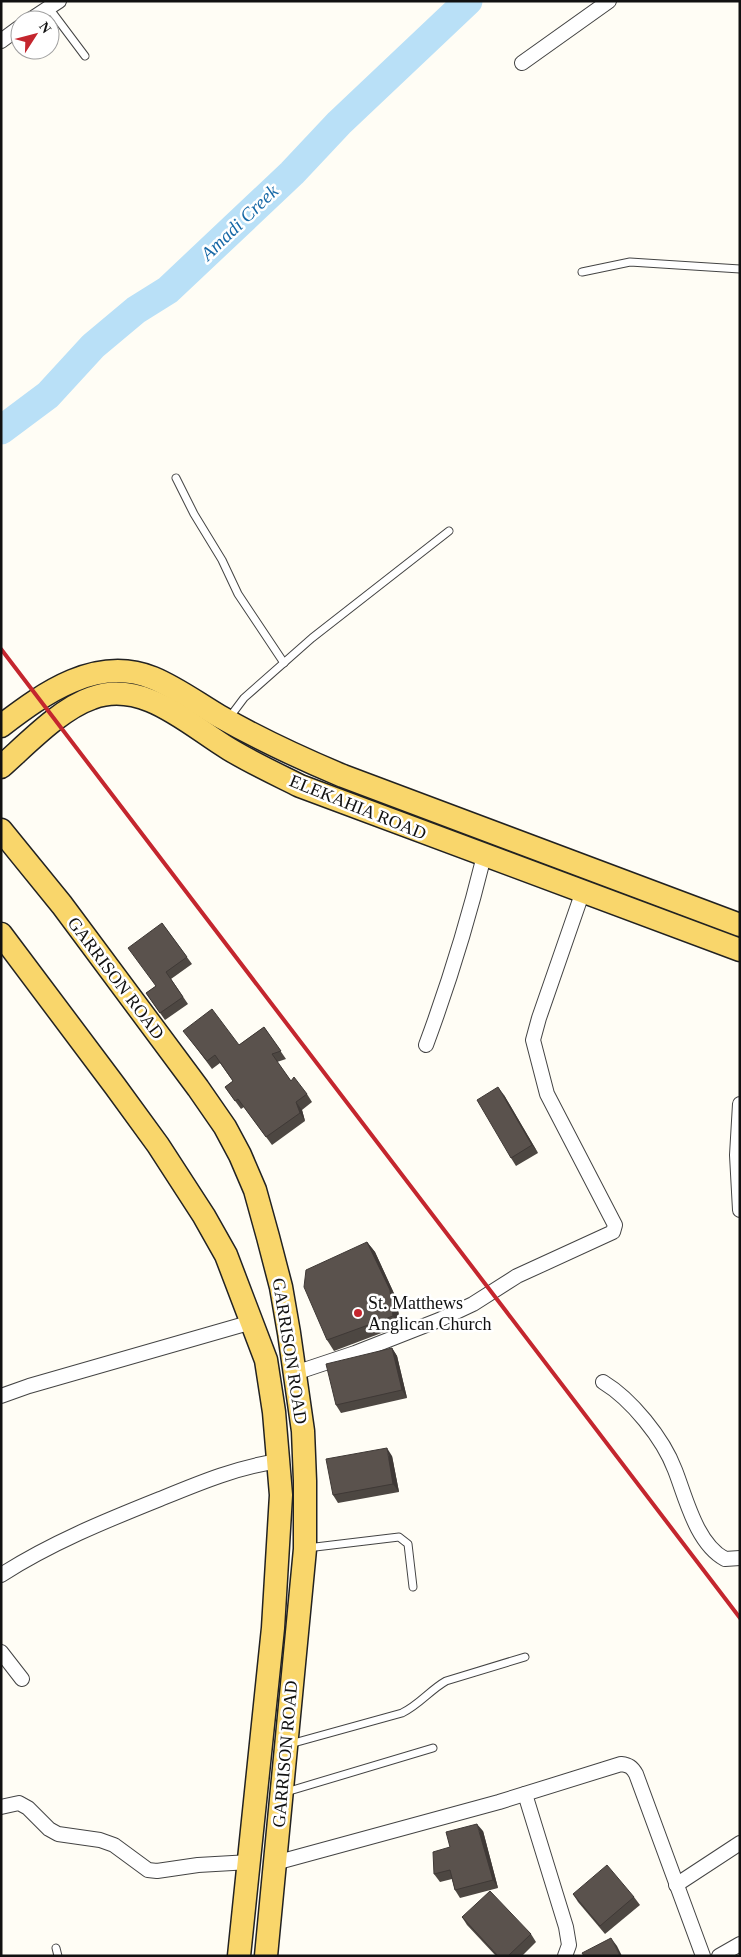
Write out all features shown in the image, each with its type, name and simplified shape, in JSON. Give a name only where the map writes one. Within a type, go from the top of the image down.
[{"type":"main road","name":"ELEKAHIA ROAD","points":[[1,726],[68,681],[110,671],[126,671],[153,678],[179,690],[228,720],[287,752],[343,776],[740,925]]},
{"type":"main road","name":"ELEKAHIA ROAD","points":[[1,767],[68,711],[92,698],[110,694],[131,695],[154,701],[230,750],[300,786],[740,950]]},
{"type":"main road","name":"GARRISON ROAD","points":[[1,830],[79,928],[225,1127],[255,1190],[281,1287],[295,1373],[304,1461],[305,1549],[266,1956]]},
{"type":"main road","name":"GARRISON ROAD","points":[[2,938],[115,1086],[179,1178],[226,1255],[266,1360],[279,1460],[281,1495],[273,1628],[239,1956]]},
{"type":"street","points":[[522,63],[609,1]]},
{"type":"street","points":[[426,1045],[462,943],[484,856]]},
{"type":"street","points":[[295,1373],[355,1354],[439,1320],[473,1304],[517,1276],[613,1232],[615,1225],[548,1094],[533,1040],[583,891]]},
{"type":"street","points":[[740,1104],[736,1155],[740,1210]]},
{"type":"street","points":[[1,1396],[29,1386],[252,1322]]},
{"type":"street","points":[[603,1382],[620,1392],[629,1402],[664,1450],[675,1469],[685,1502],[712,1548],[725,1559],[740,1558]]},
{"type":"street","points":[[1,1575],[32,1556],[94,1525],[216,1477],[248,1466],[279,1460]]},
{"type":"street","points":[[1,1652],[22,1679]]},
{"type":"street","points":[[275,1863],[525,1794],[621,1764],[631,1767],[636,1774],[703,1956]]},
{"type":"street","points":[[525,1794],[566,1926],[569,1946],[565,1956]]},
{"type":"street","points":[[1,1807],[19,1803],[28,1808],[49,1829],[58,1834],[100,1840],[114,1845],[148,1870],[157,1871],[198,1864],[250,1862]]},
{"type":"street","points":[[676,1885],[740,1843]]},
{"type":"street","points":[[720,1956],[740,1944]]},
{"type":"lane","points":[[54,5],[85,56]]},
{"type":"lane","points":[[582,272],[630,262],[740,269]]},
{"type":"lane","points":[[176,478],[194,514],[222,560],[238,594],[284,663]]},
{"type":"lane","points":[[228,720],[244,698],[284,663],[449,531]]},
{"type":"lane","points":[[305,1549],[399,1537],[408,1544],[413,1587]]},
{"type":"lane","points":[[285,1745],[402,1713],[413,1708],[437,1686],[446,1681],[525,1657]]},
{"type":"lane","points":[[281,1793],[433,1748]]},
{"type":"lane","points":[[56,1948],[58,1956]]},
{"type":"building","points":[[162,923],[187,957],[166,972],[183,997],[160,1013],[146,993],[156,986],[128,948]]},
{"type":"building","points":[[212,1009],[239,1045],[264,1027],[281,1051],[272,1054],[291,1081],[294,1077],[307,1094],[296,1102],[300,1113],[266,1137],[238,1099],[235,1101],[225,1087],[233,1081],[215,1055],[207,1061],[183,1031]]},
{"type":"building","points":[[498,1087],[532,1145],[511,1158],[477,1100]]},
{"type":"building","name":"St. Matthews Anglican Church","points":[[367,1242],[390,1290],[393,1316],[327,1340],[304,1287],[306,1270]]},
{"type":"building","points":[[392,1348],[402,1390],[336,1405],[326,1364]]},
{"type":"building","points":[[387,1448],[393,1484],[333,1495],[326,1459]]},
{"type":"building","points":[[477,1824],[493,1880],[455,1890],[450,1870],[434,1874],[433,1852],[450,1847],[446,1832]]},
{"type":"building","points":[[607,1865],[634,1897],[600,1926],[573,1894]]},
{"type":"building","points":[[490,1891],[531,1934],[508,1956],[498,1956],[462,1917]]},
{"type":"building","points":[[611,1938],[620,1956],[584,1956],[582,1953]]},
{"type":"waterway","name":"Amadi Creek","points":[[1,430],[48,395],[93,346],[136,310],[168,290],[292,173],[339,123],[468,1]]},
{"type":"railway","points":[[1,649],[740,1618]]},
{"type":"place","name":"St. Matthews Anglican Church","points":[[358,1313]]}]
